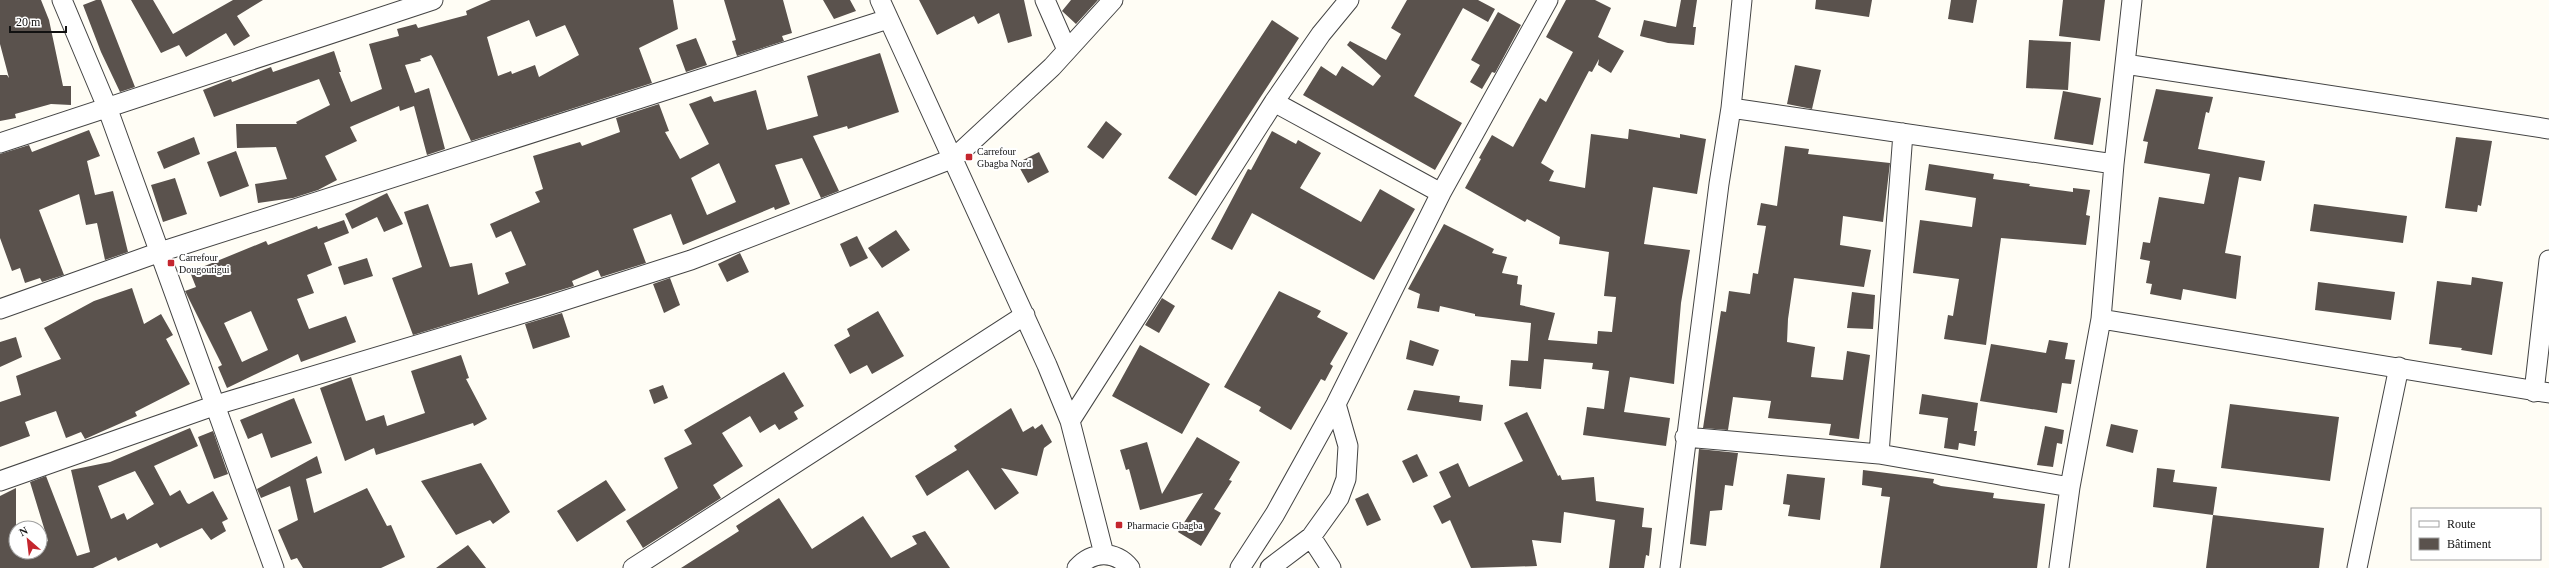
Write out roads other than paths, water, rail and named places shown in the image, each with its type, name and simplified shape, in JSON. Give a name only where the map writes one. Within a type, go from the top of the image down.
[{"type":"street","points":[[62,0],[106,107],[216,405],[274,568]]},
{"type":"street","points":[[0,143],[433,0]]},
{"type":"street","points":[[880,0],[1025,315],[1070,421],[1104,554]]},
{"type":"street","points":[[1044,0],[1067,50]]},
{"type":"street","points":[[0,481],[216,405],[544,307],[691,260],[954,158],[1067,50],[1113,0]]},
{"type":"street","points":[[1070,421],[1274,102],[1321,34],[1349,0]]},
{"type":"street","points":[[1240,568],[1275,514],[1336,404],[1441,193],[1548,0]]},
{"type":"street","points":[[1670,568],[1685,437],[1731,108],[1742,0]]},
{"type":"street","points":[[2060,568],[2070,487],[2101,319],[2114,164],[2132,0]]},
{"type":"street","points":[[0,309],[160,252],[888,18]]},
{"type":"street","points":[[2125,64],[2549,129]]},
{"type":"street","points":[[1274,102],[1441,193]]},
{"type":"street","points":[[1731,108],[2114,164]]},
{"type":"street","points":[[1879,454],[1903,133]]},
{"type":"street","points":[[2101,319],[2399,367],[2541,393],[2549,260]]},
{"type":"street","points":[[633,568],[1025,315]]},
{"type":"street","points":[[2357,568],[2399,367]]},
{"type":"street","points":[[1270,568],[1311,537],[1339,498],[1346,479],[1348,446],[1336,404]]},
{"type":"street","points":[[1685,437],[1879,454],[2070,487]]},
{"type":"street","points":[[1311,537],[1331,568]]},
{"type":"street","points":[[1077,568],[1085,560],[1104,554],[1115,556],[1130,568]]},
{"type":"place","name":"Carrefour Gbagba Nord","points":[[969,157]]},
{"type":"place","name":"Carrefour Dougoutigui","points":[[171,263]]},
{"type":"place","name":"Pharmacie Gbagba","points":[[1119,525]]}]
